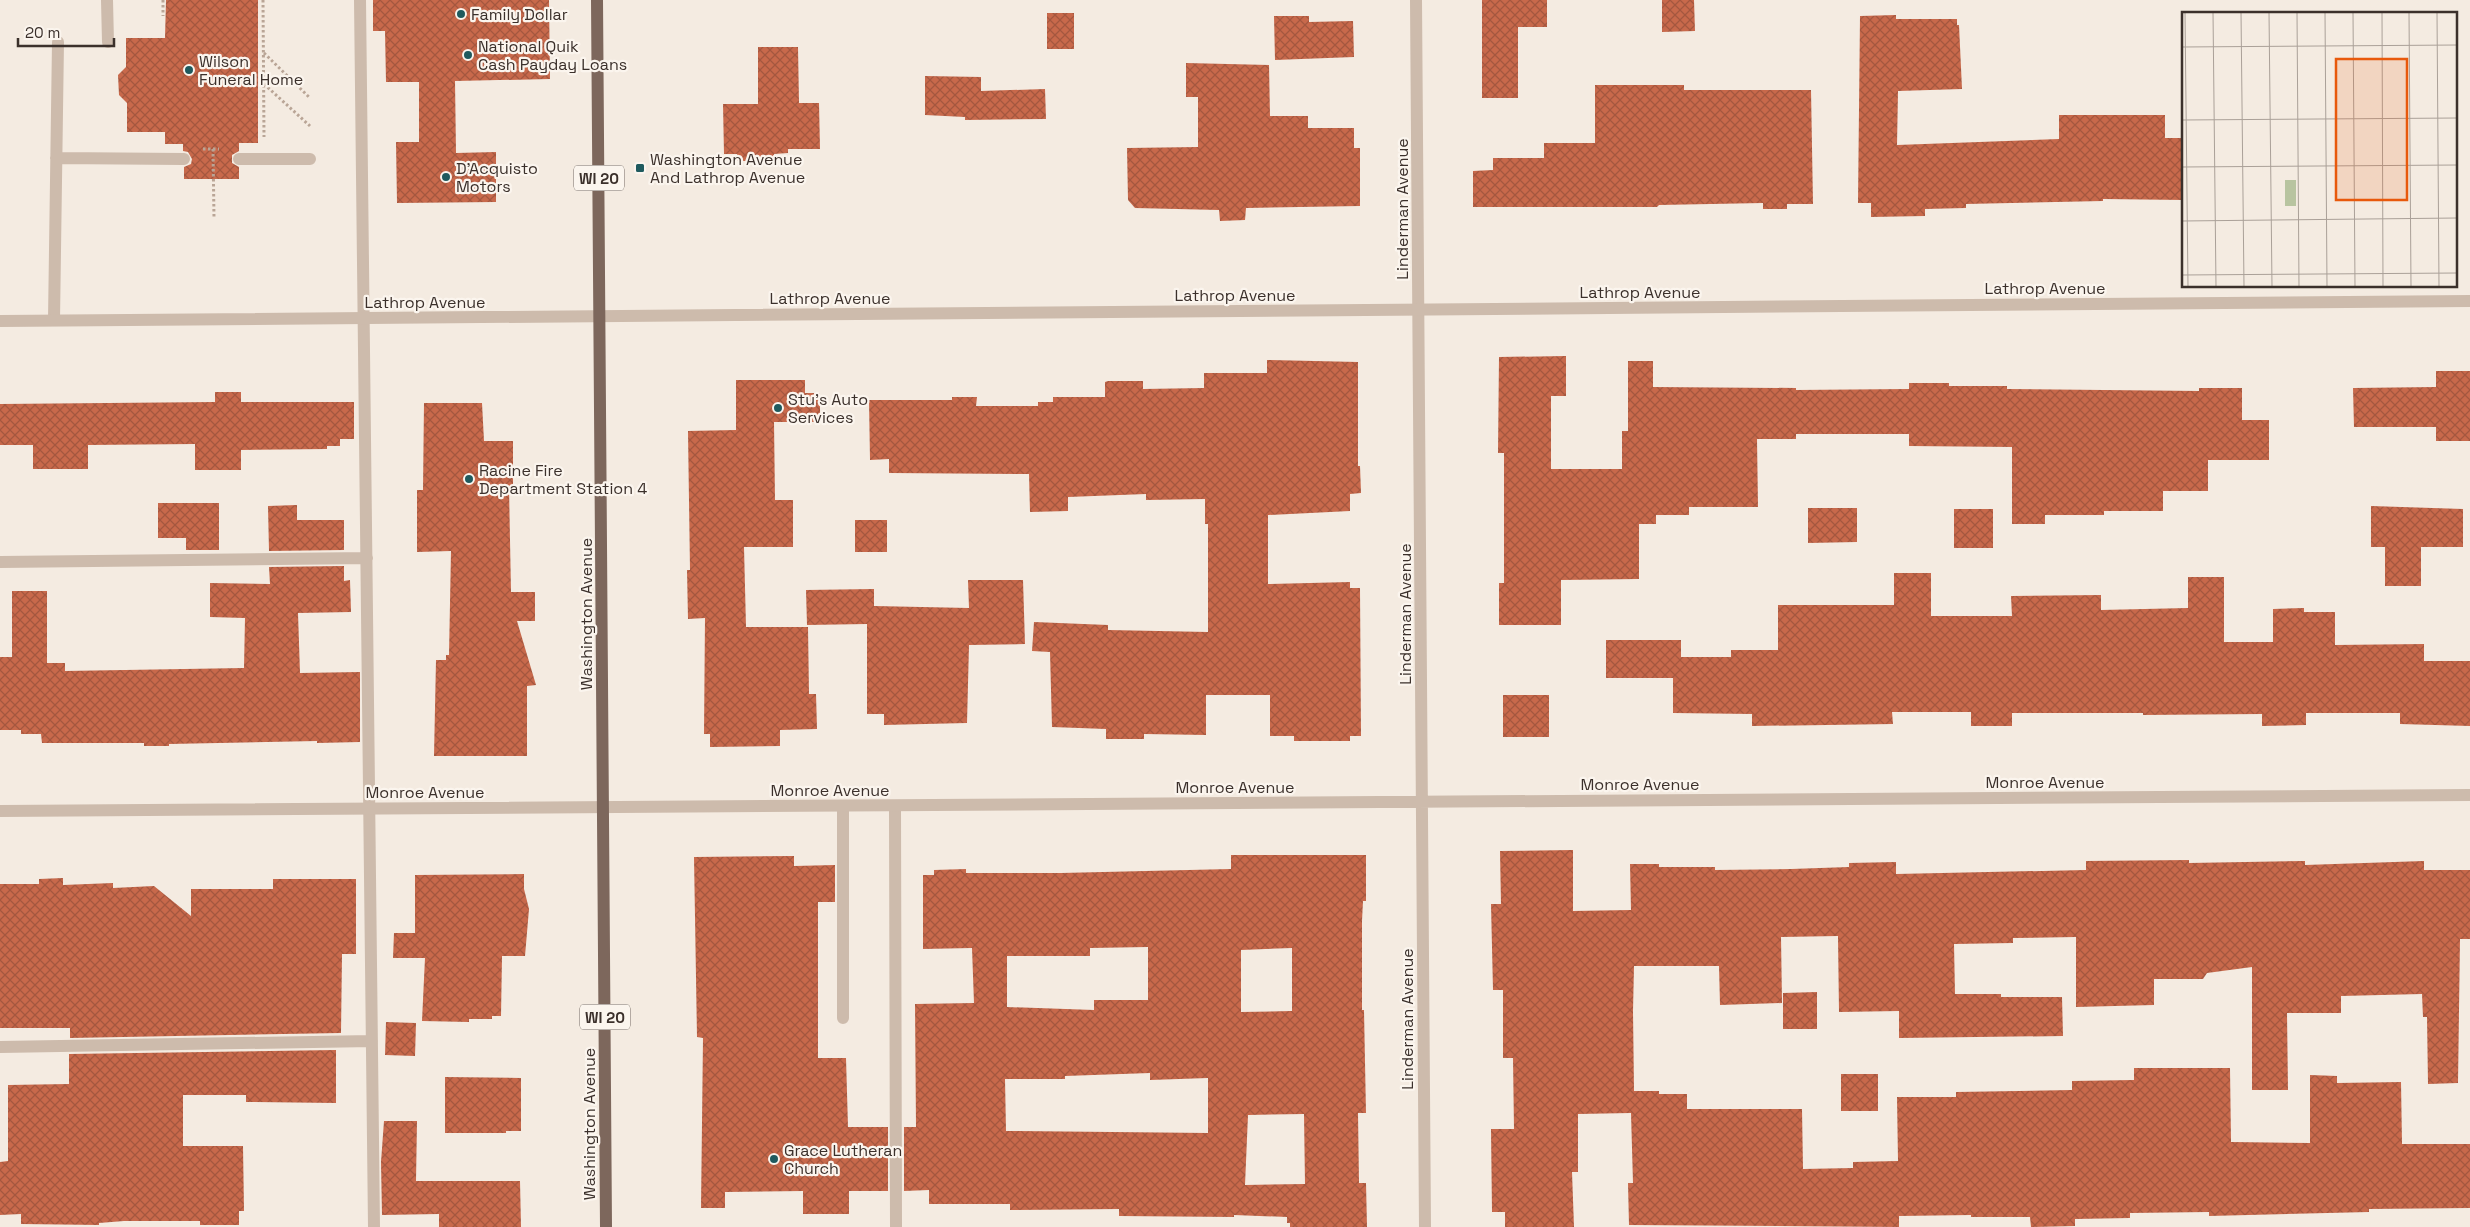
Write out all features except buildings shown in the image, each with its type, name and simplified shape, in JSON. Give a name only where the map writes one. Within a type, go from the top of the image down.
[{"type":"main road","name":"Washington Avenue","points":[[597,0],[606,1227]]},
{"type":"street","points":[[107,0],[108,42]]},
{"type":"street","points":[[360,0],[374,1227]]},
{"type":"street","name":"Linderman Avenue","points":[[1416,0],[1425,1227]]},
{"type":"street","points":[[54,320],[58,42]]},
{"type":"street","points":[[56,158],[184,159]]},
{"type":"street","points":[[239,159],[310,159]]},
{"type":"street","name":"Lathrop Avenue","points":[[0,321],[2470,301]]},
{"type":"street","points":[[0,562],[367,558]]},
{"type":"street","name":"Monroe Avenue","points":[[0,810],[2470,795]]},
{"type":"street","points":[[843,806],[843,1018]]},
{"type":"street","points":[[895,806],[896,1227]]},
{"type":"street","points":[[0,1047],[372,1041]]},
{"type":"path","points":[[163,0],[163,16]]},
{"type":"path","points":[[263,0],[264,139]]},
{"type":"path","points":[[263,52],[310,98]]},
{"type":"path","points":[[263,83],[310,126]]},
{"type":"path","points":[[196,149],[221,149]]},
{"type":"path","points":[[213,149],[214,218]]},
{"type":"place","name":"Family Dollar","points":[[461,14]]},
{"type":"place","name":"National Quik Cash Payday Loans","points":[[468,55]]},
{"type":"place","name":"Wilson Funeral Home","points":[[189,70]]},
{"type":"place","name":"Washington Avenue And Lathrop Avenue","points":[[640,168]]},
{"type":"place","name":"D'Acquisto Motors","points":[[446,177]]},
{"type":"place","name":"Stu's Auto Services","points":[[778,408]]},
{"type":"place","name":"Racine Fire Department Station 4","points":[[469,479]]},
{"type":"place","name":"Grace Lutheran Church","points":[[774,1159]]}]
